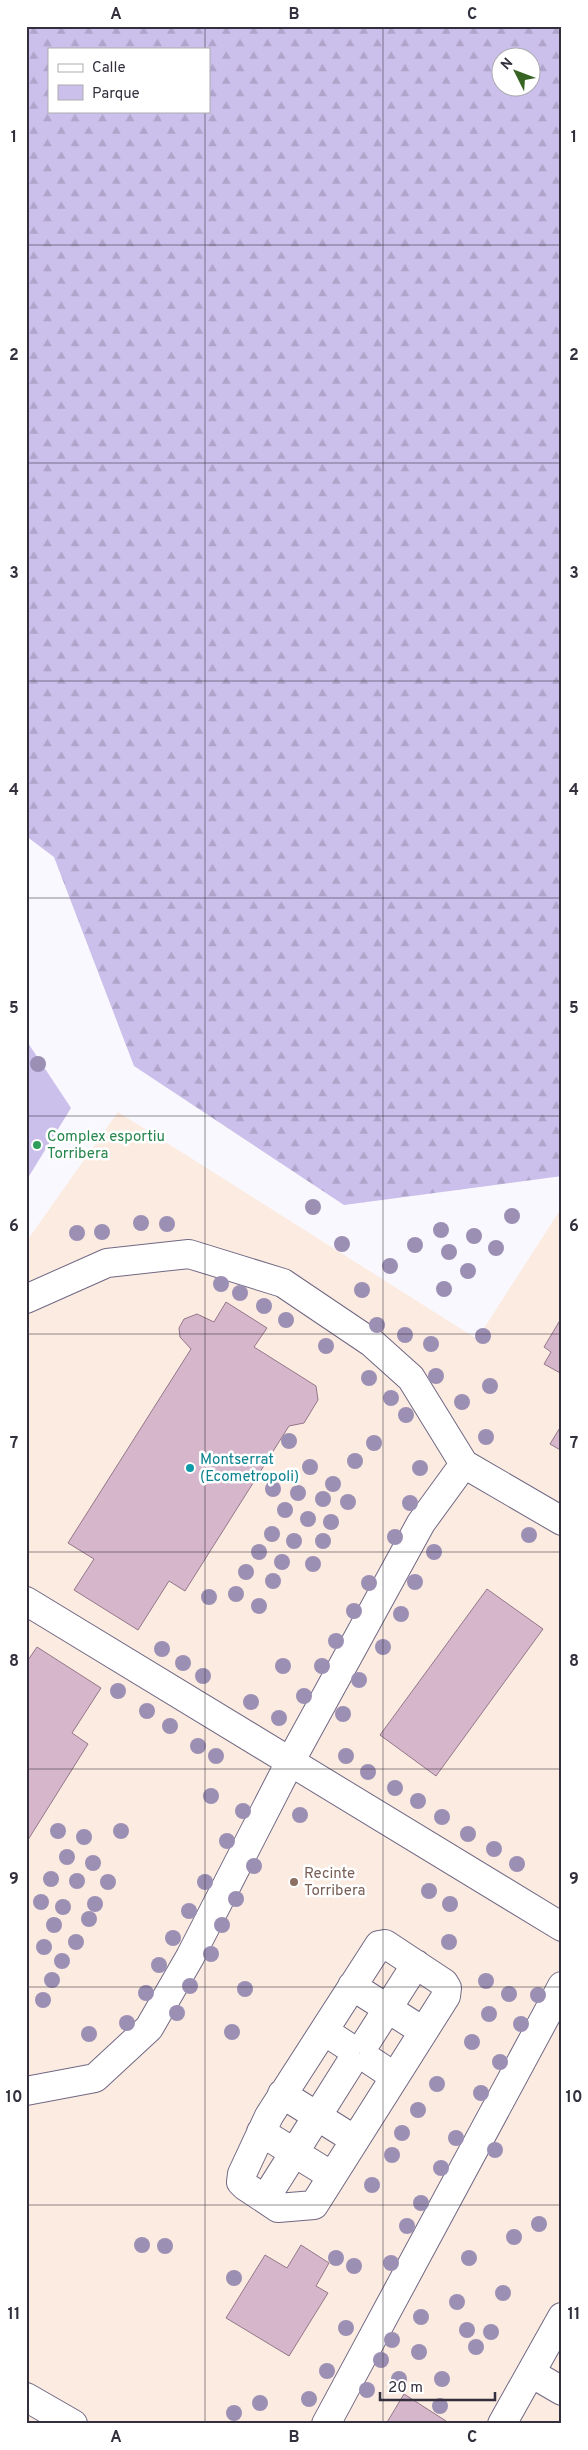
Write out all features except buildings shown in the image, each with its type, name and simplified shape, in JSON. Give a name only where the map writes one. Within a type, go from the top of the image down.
[{"type":"lane","points":[[26,1300],[107,1262],[189,1254],[283,1283],[372,1343],[411,1378],[464,1464],[562,1521]]},
{"type":"lane","points":[[26,2091],[95,2078],[149,2028],[190,1957],[290,1762],[421,1523],[464,1464]]},
{"type":"lane","points":[[26,1601],[562,1927]]},
{"type":"lane","points":[[385,1944],[416,1964],[444,1983],[447,1988],[446,1996],[314,2205],[278,2208],[241,2182],[242,2174],[261,2132],[282,2094],[378,1945],[385,1944]]},
{"type":"lane","points":[[265,2199],[416,1964]]},
{"type":"lane","points":[[352,1986],[423,2031]]},
{"type":"lane","points":[[326,2424],[562,1986]]},
{"type":"lane","points":[[324,2031],[394,2077]]},
{"type":"lane","points":[[282,2094],[355,2140]]},
{"type":"lane","points":[[261,2132],[332,2176]]},
{"type":"lane","points":[[502,2424],[562,2317]]},
{"type":"lane","points":[[530,2373],[562,2391]]},
{"type":"lane","points":[[26,2397],[73,2424]]},
{"type":"shaded area","name":"Recinte Torribera","points":[[118,1112],[477,1339],[562,1207],[562,2424],[26,2424],[26,1242]]},
{"type":"green space","points":[[26,26],[562,26],[562,1176],[344,1205],[134,1066],[54,857],[26,836]]},
{"type":"green space","name":"Complex esportiu Torribera","points":[[26,1040],[71,1108],[26,1181]]},
{"type":"place","name":"Complex esportiu Torribera","points":[[37,1145]]},
{"type":"place","name":"Montserrat (Ecometropoli)","points":[[190,1468]]},
{"type":"place","name":"Recinte Torribera","points":[[294,1882]]}]
